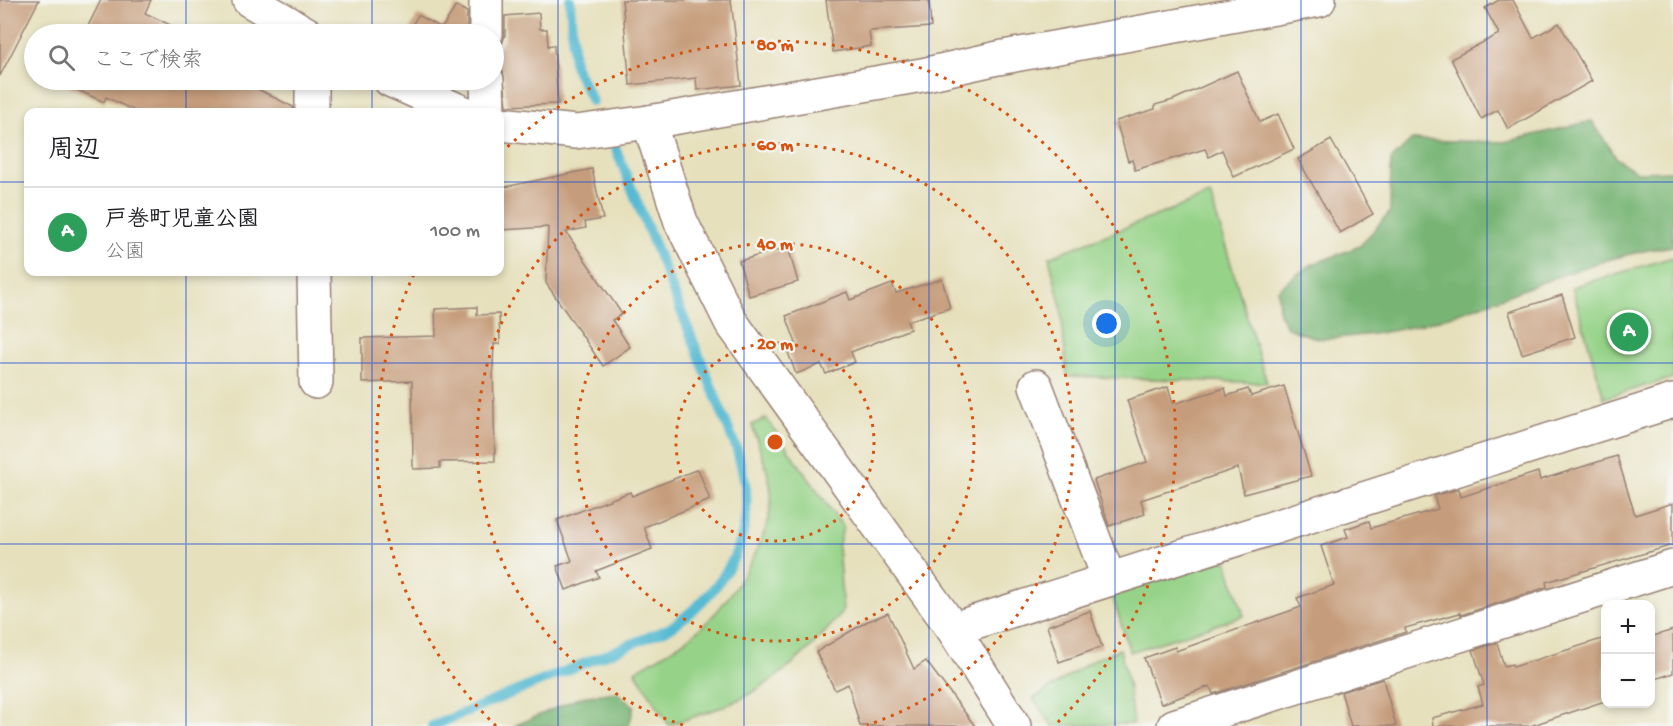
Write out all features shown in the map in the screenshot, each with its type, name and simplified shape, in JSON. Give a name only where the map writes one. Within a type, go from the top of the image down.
[{"type":"street","points":[[249,0],[290,24]]},
{"type":"street","points":[[486,0],[486,24]]},
{"type":"street","points":[[504,124],[576,132],[649,122],[922,75],[998,58],[1319,0]]},
{"type":"street","points":[[312,90],[312,108]]},
{"type":"street","points":[[412,90],[453,108]]},
{"type":"street","points":[[487,90],[488,108]]},
{"type":"street","points":[[649,122],[681,222],[731,322],[953,629],[1014,726]]},
{"type":"street","points":[[314,276],[316,382]]},
{"type":"street","points":[[1036,386],[1110,579]]},
{"type":"street","points":[[953,629],[1673,401]]},
{"type":"street","points":[[1174,726],[1673,567]]},
{"type":"green space","points":[[1592,121],[1617,159],[1637,172],[1673,171],[1673,246],[1592,265],[1435,321],[1395,330],[1327,339],[1288,328],[1279,314],[1278,290],[1311,265],[1360,246],[1390,212],[1391,160],[1412,140],[1504,142]]},
{"type":"green space","points":[[1210,195],[1267,383],[1067,376],[1061,307],[1049,257]]},
{"type":"green space","points":[[1673,257],[1673,378],[1604,398],[1572,287]]},
{"type":"green space","points":[[766,418],[843,527],[838,547],[843,611],[820,638],[794,662],[750,694],[669,725],[635,671],[679,644],[704,625],[728,598],[750,564],[766,527],[770,509],[771,492],[768,475],[752,425]]},
{"type":"green space","points":[[1226,559],[1244,616],[1130,652],[1112,595]]},
{"type":"green space","points":[[1120,649],[1128,683],[1133,724],[1053,726],[1033,699],[1095,659]]},
{"type":"green space","points":[[616,692],[634,706],[629,726],[514,726],[581,697]]},
{"type":"building","points":[[0,0],[39,0],[27,24],[24,24],[24,29],[0,76]]},
{"type":"building","points":[[101,0],[151,0],[145,13],[168,24],[89,24]]},
{"type":"building","points":[[622,0],[731,0],[741,85],[697,90],[696,78],[630,85]]},
{"type":"building","points":[[826,0],[929,0],[931,27],[869,31],[871,46],[833,52]]},
{"type":"building","points":[[1499,0],[1513,0],[1533,38],[1559,23],[1592,81],[1508,129],[1498,110],[1481,119],[1451,59],[1499,34],[1485,8]]},
{"type":"building","points":[[456,6],[467,12],[467,24],[445,24]]},
{"type":"building","points":[[539,13],[540,29],[547,29],[548,46],[554,45],[558,104],[507,106],[504,80],[505,16]]},
{"type":"building","points":[[418,15],[435,24],[413,24]]},
{"type":"building","points":[[1237,71],[1260,122],[1278,114],[1294,149],[1234,177],[1222,150],[1209,157],[1205,149],[1135,170],[1132,160],[1128,161],[1116,121],[1155,109],[1155,105],[1173,100]]},
{"type":"building","points":[[77,90],[260,90],[293,108],[129,108],[106,97],[104,102]]},
{"type":"building","points":[[1331,140],[1373,214],[1340,233],[1298,159]]},
{"type":"building","points":[[592,169],[603,219],[585,222],[586,228],[566,232],[622,314],[612,320],[630,347],[603,366],[546,283],[548,227],[504,230],[504,187]]},
{"type":"building","points":[[788,247],[798,282],[749,296],[739,261]]},
{"type":"building","points":[[942,279],[950,308],[907,321],[910,329],[851,352],[855,362],[826,374],[821,364],[796,374],[786,347],[796,343],[786,316],[847,292],[850,300],[892,284],[896,293]]},
{"type":"building","points":[[1562,295],[1575,337],[1522,354],[1509,312]]},
{"type":"building","points":[[477,307],[477,315],[499,314],[500,344],[494,344],[493,367],[495,461],[440,462],[440,468],[413,469],[412,381],[362,383],[362,338],[436,336],[435,309]]},
{"type":"building","points":[[1284,386],[1311,476],[1244,494],[1238,468],[1141,500],[1145,514],[1109,526],[1094,480],[1147,462],[1127,400],[1168,387],[1173,404],[1225,388],[1227,396],[1248,389],[1251,396]]},
{"type":"building","points":[[1617,456],[1635,515],[1673,503],[1673,545],[1546,582],[1547,587],[1461,615],[1460,613],[1405,628],[1406,632],[1213,694],[1210,686],[1161,704],[1144,658],[1175,647],[1176,651],[1301,607],[1297,598],[1334,585],[1321,546],[1348,537],[1345,529],[1369,521],[1371,528],[1438,509],[1434,496],[1459,489],[1461,497],[1538,472],[1540,480]]},
{"type":"building","points":[[698,469],[710,500],[644,527],[652,549],[596,571],[599,577],[566,590],[557,566],[572,561],[557,520],[630,492],[632,496]]},
{"type":"building","points":[[1090,611],[1102,647],[1059,662],[1047,626]]},
{"type":"building","points":[[888,613],[914,669],[926,661],[975,726],[860,726],[848,684],[835,690],[816,652],[866,622]]},
{"type":"building","points":[[1673,630],[1673,673],[1655,679],[1655,654],[1655,635]]},
{"type":"building","points":[[1601,639],[1601,702],[1530,726],[1433,726],[1432,718],[1483,704],[1478,687],[1484,685],[1473,650],[1497,643],[1504,666],[1512,664],[1513,667]]},
{"type":"building","points":[[1383,679],[1396,726],[1351,726],[1341,692]]},
{"type":"waterway","points":[[570,0],[574,65],[592,101]]},
{"type":"waterway","points":[[432,726],[670,628],[687,615],[716,586],[728,570],[743,533],[746,490],[737,450],[613,142]]},
{"type":"place","name":"戸巻町児童公園","points":[[1629,332]]}]
